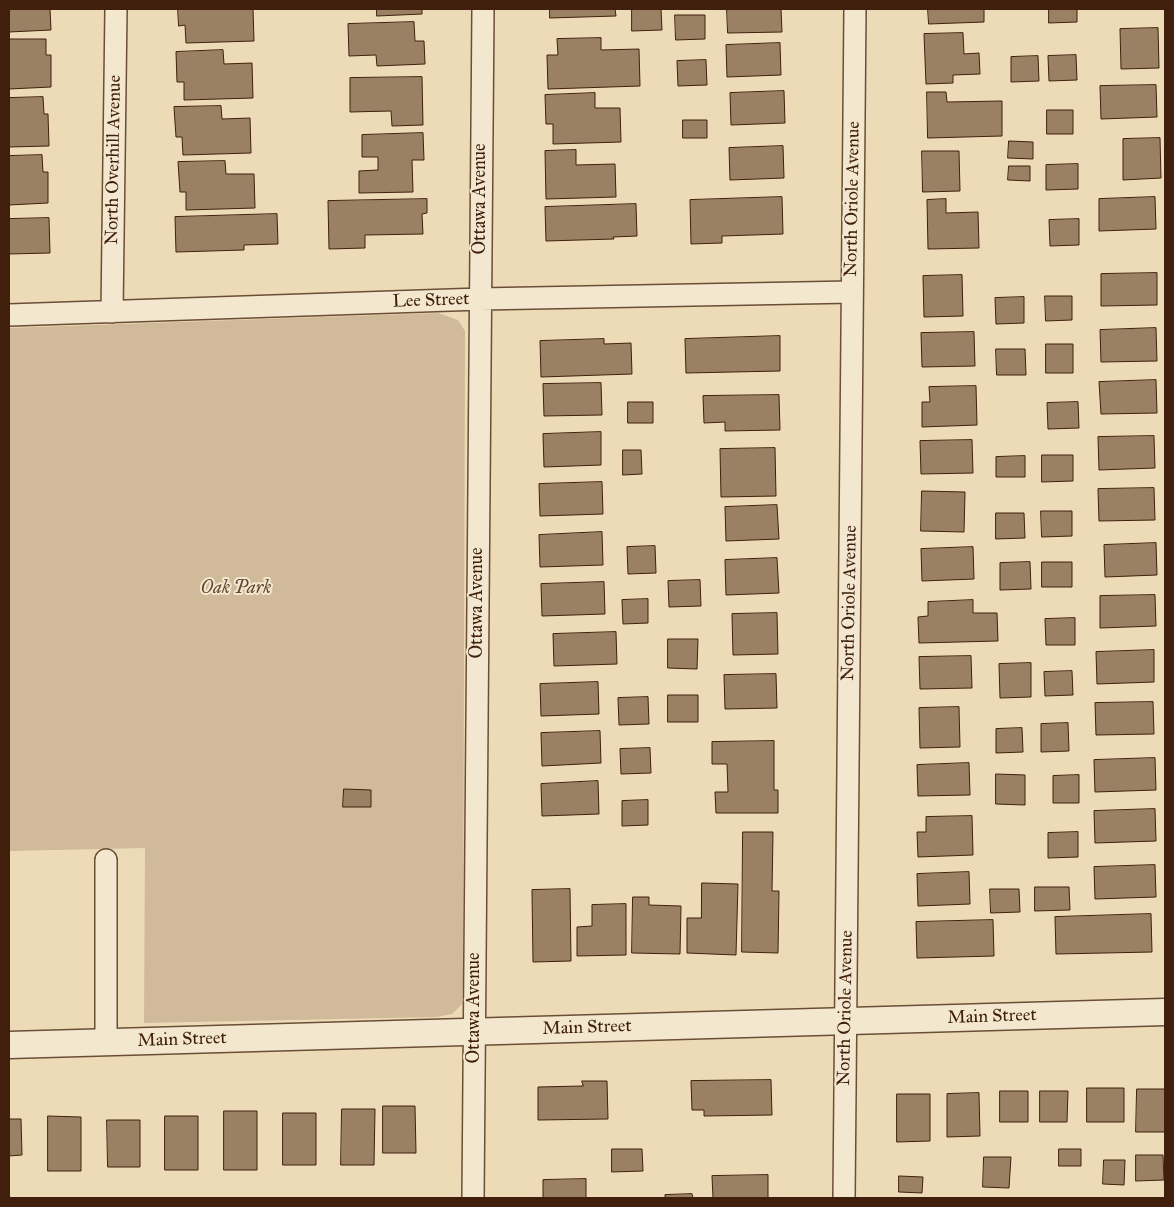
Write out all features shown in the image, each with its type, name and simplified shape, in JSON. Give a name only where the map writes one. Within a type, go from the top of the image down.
[{"type":"street","name":"North Overhill Avenue","points":[[112,312],[116,9]]},
{"type":"street","name":"Ottawa Avenue","points":[[473,1198],[483,9]]},
{"type":"street","name":"North Oriole Avenue","points":[[844,1198],[855,9]]},
{"type":"street","name":"Lee Street","points":[[9,314],[480,299],[852,292]]},
{"type":"street","points":[[106,860],[106,1042]]},
{"type":"street","name":"Main Street","points":[[9,1045],[1165,1012]]},
{"type":"green space","name":"Oak Park","points":[[438,313],[458,320],[465,331],[462,1004],[452,1014],[437,1017],[144,1023],[145,848],[9,851],[9,328]]},
{"type":"building","points":[[9,9],[50,9],[51,30],[9,32]]},
{"type":"building","points":[[178,9],[253,9],[254,41],[186,43],[185,25],[179,26]]},
{"type":"building","points":[[377,9],[422,9],[422,14],[377,16]]},
{"type":"building","points":[[550,9],[615,9],[616,16],[550,18]]},
{"type":"building","points":[[632,9],[661,9],[662,30],[632,31]]},
{"type":"building","points":[[727,9],[781,9],[782,32],[728,33]]},
{"type":"building","points":[[928,9],[984,9],[984,22],[929,24]]},
{"type":"building","points":[[1049,9],[1077,9],[1077,22],[1049,23]]},
{"type":"building","points":[[675,15],[705,15],[705,39],[676,40]]},
{"type":"building","points":[[414,22],[415,41],[424,41],[425,64],[377,66],[376,55],[349,56],[348,24]]},
{"type":"building","points":[[1158,28],[1159,68],[1121,69],[1120,29]]},
{"type":"building","points":[[963,33],[964,54],[979,53],[980,74],[953,75],[953,83],[926,84],[924,34]]},
{"type":"building","points":[[601,38],[601,50],[639,49],[640,86],[548,89],[547,55],[558,55],[557,39]]},
{"type":"building","points":[[9,39],[46,39],[46,55],[51,55],[51,87],[9,89]]},
{"type":"building","points":[[780,43],[781,75],[727,77],[726,45]]},
{"type":"building","points":[[223,50],[224,64],[252,63],[253,98],[184,100],[184,82],[177,82],[176,52]]},
{"type":"building","points":[[1076,55],[1077,80],[1049,81],[1048,56]]},
{"type":"building","points":[[1038,56],[1039,81],[1011,82],[1011,57]]},
{"type":"building","points":[[706,60],[707,85],[678,86],[677,61]]},
{"type":"building","points":[[422,77],[423,125],[392,126],[391,111],[350,112],[350,78]]},
{"type":"building","points":[[1156,85],[1157,117],[1101,119],[1100,86]]},
{"type":"building","points":[[784,91],[785,123],[731,125],[730,93]]},
{"type":"building","points":[[927,92],[946,92],[947,102],[1002,101],[1002,136],[928,138]]},
{"type":"building","points":[[595,93],[595,108],[620,108],[621,142],[553,144],[553,124],[546,124],[545,95]]},
{"type":"building","points":[[43,97],[44,114],[48,114],[49,146],[9,147],[9,98]]},
{"type":"building","points":[[221,106],[222,119],[250,118],[251,153],[183,155],[182,137],[176,137],[174,107]]},
{"type":"building","points":[[1047,110],[1073,110],[1073,134],[1047,134]]},
{"type":"building","points":[[683,120],[707,120],[707,138],[683,138]]},
{"type":"building","points":[[423,133],[424,160],[412,160],[413,192],[359,193],[359,171],[378,170],[378,157],[362,157],[362,135]]},
{"type":"building","points":[[1160,138],[1161,178],[1123,180],[1123,139]]},
{"type":"building","points":[[1009,141],[1033,142],[1033,159],[1008,158]]},
{"type":"building","points":[[783,146],[784,178],[730,180],[729,148]]},
{"type":"building","points":[[576,150],[576,165],[615,164],[616,197],[546,199],[545,151]]},
{"type":"building","points":[[922,151],[959,151],[960,191],[923,192]]},
{"type":"building","points":[[42,155],[43,172],[48,172],[48,203],[9,205],[9,156]]},
{"type":"building","points":[[225,161],[226,174],[254,174],[255,208],[186,210],[186,192],[180,192],[178,162]]},
{"type":"building","points":[[1078,164],[1078,189],[1046,190],[1046,165]]},
{"type":"building","points":[[1009,166],[1030,166],[1030,181],[1008,180]]},
{"type":"building","points":[[782,197],[783,234],[722,236],[722,243],[691,244],[690,200]]},
{"type":"building","points":[[1155,197],[1156,229],[1099,231],[1099,199]]},
{"type":"building","points":[[427,199],[427,213],[422,214],[423,234],[365,235],[365,248],[329,249],[328,201]]},
{"type":"building","points":[[946,199],[946,213],[978,212],[979,248],[928,249],[927,200]]},
{"type":"building","points":[[636,204],[637,236],[613,237],[614,239],[546,241],[545,207]]},
{"type":"building","points":[[277,214],[278,244],[244,245],[244,250],[176,252],[175,217]]},
{"type":"building","points":[[49,218],[50,253],[9,254],[9,219]]},
{"type":"building","points":[[1079,219],[1079,245],[1050,246],[1049,220]]},
{"type":"building","points":[[1157,273],[1157,305],[1101,306],[1101,274]]},
{"type":"building","points":[[962,275],[963,316],[924,317],[923,276]]},
{"type":"building","points":[[1045,296],[1072,296],[1072,320],[1046,321]]},
{"type":"building","points":[[1024,297],[1024,323],[996,324],[995,298]]},
{"type":"building","points":[[1156,328],[1157,361],[1101,362],[1100,330]]},
{"type":"building","points":[[974,332],[975,366],[922,367],[921,333]]},
{"type":"building","points":[[780,336],[780,371],[686,373],[685,339]]},
{"type":"building","points":[[604,339],[604,344],[631,343],[632,374],[541,377],[540,341]]},
{"type":"building","points":[[1046,344],[1073,344],[1073,373],[1046,373]]},
{"type":"building","points":[[996,349],[1025,349],[1026,375],[997,375]]},
{"type":"building","points":[[1156,380],[1157,413],[1101,414],[1099,382]]},
{"type":"building","points":[[601,383],[602,415],[544,416],[543,384]]},
{"type":"building","points":[[976,386],[977,425],[922,427],[922,402],[930,402],[929,387]]},
{"type":"building","points":[[779,395],[780,430],[725,431],[725,422],[704,423],[703,396]]},
{"type":"building","points":[[628,402],[653,402],[653,423],[628,423]]},
{"type":"building","points":[[1078,402],[1079,428],[1048,429],[1047,403]]},
{"type":"building","points":[[601,432],[601,465],[544,467],[543,434]]},
{"type":"building","points":[[1154,436],[1155,468],[1099,470],[1098,437]]},
{"type":"building","points":[[972,440],[973,473],[921,474],[920,441]]},
{"type":"building","points":[[775,448],[776,496],[721,497],[720,449]]},
{"type":"building","points":[[623,450],[641,450],[642,474],[623,475]]},
{"type":"building","points":[[1042,455],[1073,455],[1073,481],[1042,482]]},
{"type":"building","points":[[1025,456],[1025,477],[996,477],[996,457]]},
{"type":"building","points":[[602,482],[603,514],[540,516],[539,484]]},
{"type":"building","points":[[1154,488],[1155,520],[1099,521],[1098,489]]},
{"type":"building","points":[[922,491],[965,492],[964,532],[921,531]]},
{"type":"building","points":[[777,505],[779,539],[726,541],[725,507]]},
{"type":"building","points":[[1041,511],[1072,511],[1072,536],[1042,537]]},
{"type":"building","points":[[996,513],[1024,513],[1025,538],[996,539]]},
{"type":"building","points":[[602,532],[603,565],[540,567],[539,535]]},
{"type":"building","points":[[1156,543],[1157,575],[1105,577],[1104,545]]},
{"type":"building","points":[[655,546],[656,573],[628,574],[627,547]]},
{"type":"building","points":[[973,547],[974,579],[922,581],[921,549]]},
{"type":"building","points":[[777,558],[779,593],[726,595],[725,560]]},
{"type":"building","points":[[1030,562],[1031,589],[1000,590],[1000,563]]},
{"type":"building","points":[[1042,562],[1072,562],[1072,587],[1042,587]]},
{"type":"building","points":[[700,580],[701,606],[669,607],[668,581]]},
{"type":"building","points":[[604,582],[605,614],[542,616],[541,584]]},
{"type":"building","points":[[1155,595],[1156,626],[1100,628],[1100,596]]},
{"type":"building","points":[[648,599],[648,623],[623,624],[622,600]]},
{"type":"building","points":[[973,600],[973,613],[997,613],[998,641],[919,643],[918,617],[928,616],[928,602]]},
{"type":"building","points":[[777,613],[778,654],[733,655],[732,614]]},
{"type":"building","points":[[1075,618],[1075,645],[1046,645],[1045,619]]},
{"type":"building","points":[[616,632],[617,664],[554,666],[553,634]]},
{"type":"building","points":[[668,639],[698,639],[697,669],[668,668]]},
{"type":"building","points":[[1154,650],[1154,682],[1097,684],[1096,652]]},
{"type":"building","points":[[971,656],[972,688],[920,689],[919,657]]},
{"type":"building","points":[[1031,663],[1031,697],[1000,698],[999,664]]},
{"type":"building","points":[[1072,671],[1073,695],[1045,696],[1044,672]]},
{"type":"building","points":[[776,674],[777,708],[725,709],[724,675]]},
{"type":"building","points":[[598,682],[599,714],[541,716],[540,684]]},
{"type":"building","points":[[668,695],[698,695],[698,722],[668,722]]},
{"type":"building","points":[[648,697],[649,724],[619,725],[618,698]]},
{"type":"building","points":[[1153,702],[1154,734],[1096,735],[1095,703]]},
{"type":"building","points":[[959,707],[960,747],[920,748],[919,708]]},
{"type":"building","points":[[1068,723],[1069,751],[1041,752],[1041,724]]},
{"type":"building","points":[[1022,728],[1023,752],[996,753],[996,729]]},
{"type":"building","points":[[600,731],[601,763],[542,766],[541,733]]},
{"type":"building","points":[[774,741],[774,790],[778,790],[778,813],[716,813],[715,792],[728,792],[727,764],[712,764],[712,742]]},
{"type":"building","points":[[650,748],[651,773],[621,774],[620,749]]},
{"type":"building","points":[[1155,758],[1156,790],[1095,792],[1094,760]]},
{"type":"building","points":[[969,763],[970,795],[918,796],[917,765]]},
{"type":"building","points":[[996,774],[1025,775],[1025,805],[996,804]]},
{"type":"building","points":[[1079,775],[1079,803],[1053,803],[1053,776]]},
{"type":"building","points":[[598,781],[599,814],[542,816],[541,784]]},
{"type":"building","points":[[344,789],[371,790],[371,807],[343,807]]},
{"type":"building","points":[[648,800],[648,825],[622,826],[622,801]]},
{"type":"building","points":[[1155,809],[1156,841],[1095,843],[1094,811]]},
{"type":"building","points":[[972,816],[973,855],[918,857],[917,832],[926,832],[926,817]]},
{"type":"building","points":[[743,832],[773,832],[772,891],[779,891],[778,953],[742,952]]},
{"type":"building","points":[[1078,832],[1078,857],[1048,858],[1048,833]]},
{"type":"building","points":[[1155,865],[1156,897],[1095,899],[1094,867]]},
{"type":"building","points":[[969,872],[970,904],[918,906],[917,874]]},
{"type":"building","points":[[702,883],[738,884],[736,955],[687,953],[687,918],[701,918]]},
{"type":"building","points":[[1035,887],[1069,887],[1070,910],[1035,911]]},
{"type":"building","points":[[570,889],[571,961],[533,962],[532,890]]},
{"type":"building","points":[[990,889],[1019,889],[1020,912],[991,913]]},
{"type":"building","points":[[633,897],[649,897],[649,905],[681,906],[680,954],[632,953]]},
{"type":"building","points":[[626,904],[626,955],[577,956],[577,927],[592,926],[592,905]]},
{"type":"building","points":[[1151,914],[1152,952],[1056,954],[1055,917]]},
{"type":"building","points":[[993,920],[994,956],[917,958],[916,922]]},
{"type":"building","points":[[771,1080],[772,1115],[704,1116],[704,1110],[692,1110],[691,1081]]},
{"type":"building","points":[[582,1081],[607,1081],[608,1119],[538,1120],[538,1087],[583,1086]]},
{"type":"building","points":[[1087,1088],[1124,1088],[1124,1122],[1087,1122]]},
{"type":"building","points":[[1137,1089],[1165,1089],[1165,1132],[1136,1132]]},
{"type":"building","points":[[1000,1091],[1028,1091],[1028,1122],[1000,1122]]},
{"type":"building","points":[[1040,1091],[1068,1091],[1067,1122],[1040,1122]]},
{"type":"building","points":[[979,1093],[980,1136],[947,1137],[947,1094]]},
{"type":"building","points":[[897,1094],[930,1094],[930,1141],[897,1142]]},
{"type":"building","points":[[383,1106],[415,1106],[416,1153],[383,1153]]},
{"type":"building","points":[[342,1109],[375,1109],[374,1165],[341,1165]]},
{"type":"building","points":[[224,1111],[257,1111],[257,1170],[224,1170]]},
{"type":"building","points":[[283,1113],[316,1113],[316,1165],[283,1165]]},
{"type":"building","points":[[48,1116],[81,1117],[81,1171],[48,1171]]},
{"type":"building","points":[[165,1116],[198,1116],[198,1170],[165,1170]]},
{"type":"building","points":[[9,1119],[21,1119],[22,1155],[9,1156]]},
{"type":"building","points":[[107,1120],[140,1120],[140,1167],[108,1167]]},
{"type":"building","points":[[612,1149],[642,1149],[643,1171],[612,1172]]},
{"type":"building","points":[[1059,1149],[1081,1149],[1081,1166],[1059,1166]]},
{"type":"building","points":[[1136,1155],[1163,1155],[1164,1180],[1136,1181]]},
{"type":"building","points":[[984,1157],[1011,1157],[1009,1188],[983,1187]]},
{"type":"building","points":[[1104,1160],[1125,1160],[1124,1185],[1103,1184]]},
{"type":"building","points":[[768,1175],[768,1198],[713,1198],[712,1176]]},
{"type":"building","points":[[899,1176],[923,1177],[922,1193],[899,1192]]},
{"type":"building","points":[[586,1179],[586,1198],[543,1198],[543,1180]]},
{"type":"building","points":[[692,1194],[693,1198],[665,1198],[665,1195]]}]
